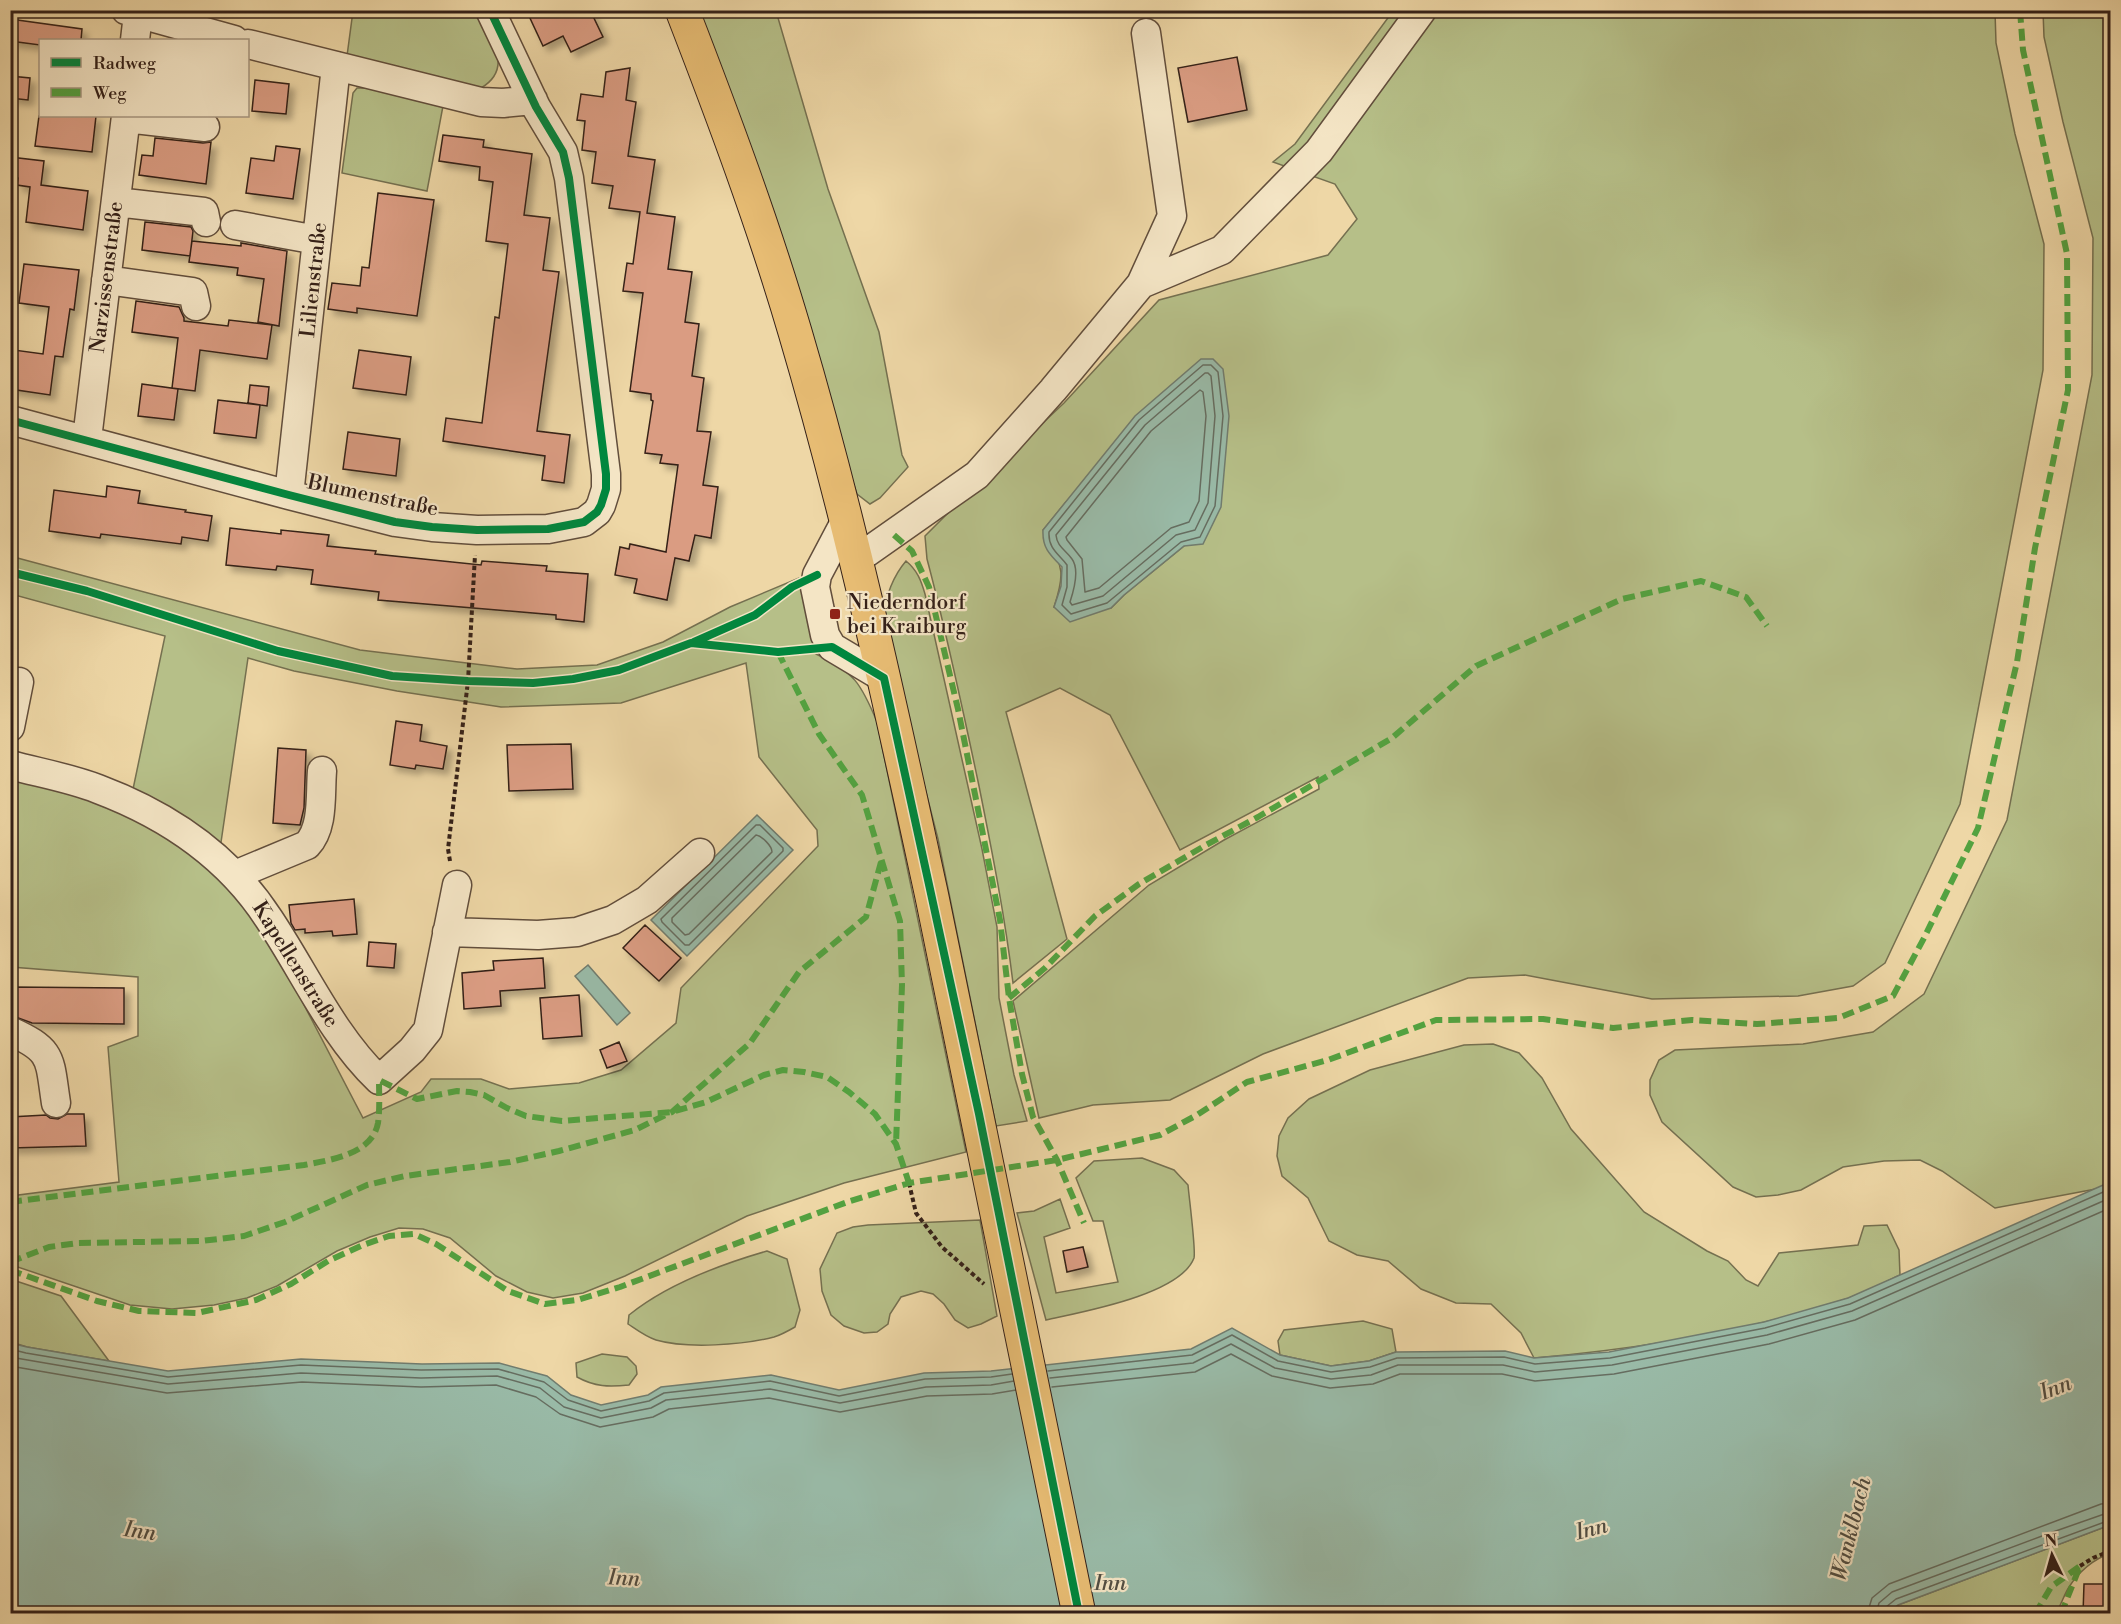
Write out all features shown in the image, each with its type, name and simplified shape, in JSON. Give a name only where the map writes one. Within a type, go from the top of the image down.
[{"type":"main road","points":[[682,10],[746,181],[794,330],[856,560],[884,678],[1002,1231],[1003,1293],[1079,1614]]},
{"type":"street","name":"Blumenstraße","points":[[10,420],[395,522],[477,531],[548,528],[584,522],[597,512],[606,489],[606,474],[569,178],[563,152],[533,100],[490,10]]},
{"type":"street","points":[[1141,284],[1222,250],[1319,151],[1422,10]]},
{"type":"street","points":[[133,22],[228,39]]},
{"type":"street","points":[[856,560],[976,476],[1053,390],[1141,284],[1172,216],[1146,33]]},
{"type":"street","points":[[249,44],[482,102],[503,103],[533,100]]},
{"type":"street","name":"Lilienstraße","points":[[289,495],[336,66]]},
{"type":"street","points":[[126,117],[205,127]]},
{"type":"street","name":"Narzissenstraße","points":[[87,439],[126,117]]},
{"type":"street","points":[[116,202],[204,212],[206,222]]},
{"type":"street","points":[[235,225],[317,240]]},
{"type":"street","points":[[106,280],[193,292],[196,306]]},
{"type":"street","points":[[846,520],[817,575],[815,587],[825,635],[832,648],[884,678]]},
{"type":"street","points":[[10,727],[19,682]]},
{"type":"street","name":"Kapellenstraße","points":[[10,765],[96,788],[146,810],[188,836],[235,875],[269,918],[331,1021],[357,1059],[379,1080],[412,1050],[428,1030],[447,932],[454,878]]},
{"type":"street","points":[[235,875],[307,845],[314,838],[318,827],[322,771]]},
{"type":"street","points":[[447,932],[538,935],[576,932],[614,920],[647,900],[700,853]]},
{"type":"street","points":[[10,1031],[34,1041],[46,1053],[56,1103]]},
{"type":"path","points":[[454,878],[448,849],[468,681],[477,531]]},
{"type":"path","points":[[457,681],[478,681]]},
{"type":"path","points":[[909,1183],[916,1213],[942,1247],[1003,1293]]},
{"type":"path","points":[[2080,1566],[2110,1551]]},
{"type":"green space","points":[[478,10],[493,41],[498,62],[497,71],[481,88],[347,56],[353,11]]},
{"type":"green space","points":[[697,11],[776,11],[828,189],[879,332],[902,455],[908,467],[880,498],[870,504],[857,494]]},
{"type":"green space","points":[[1393,11],[1995,11],[1996,43],[2015,134],[2044,244],[2043,370],[1960,804],[1885,963],[1853,986],[1798,996],[1652,999],[1525,975],[1468,978],[1263,1054],[1170,1100],[1093,1105],[1039,1118],[1013,1001],[1149,885],[1224,840],[1319,789],[1318,777],[1180,850],[1110,715],[1060,688],[1006,712],[1067,939],[1013,983],[984,810],[927,559],[925,536],[1064,403],[1159,300],[1328,255],[1357,219],[1335,184],[1273,162],[1295,144]],"holes":[[[1066,502],[1184,546],[1111,608],[1054,607],[1060,584],[1060,567],[1043,530]]]},
{"type":"green space","points":[[2043,11],[2110,11],[2110,1182],[2101,1188],[1995,1208],[1942,1171],[1920,1160],[1884,1161],[1843,1167],[1801,1190],[1756,1197],[1733,1187],[1662,1122],[1650,1095],[1650,1080],[1659,1060],[1675,1050],[1803,1044],[1873,1032],[1924,994],[2007,820],[2092,375],[2093,238],[2044,37]]},
{"type":"green space","points":[[357,88],[367,88],[443,106],[427,191],[342,173],[353,93]]},
{"type":"green space","points":[[10,556],[360,650],[517,669],[597,665],[663,642],[730,607],[799,578],[816,654],[829,660],[855,680],[866,697],[877,722],[966,1152],[844,1183],[747,1216],[625,1276],[583,1293],[553,1298],[527,1292],[496,1276],[450,1238],[423,1229],[399,1228],[370,1237],[337,1251],[277,1286],[247,1298],[214,1305],[172,1309],[130,1305],[15,1266],[11,1269],[11,1196],[119,1182],[108,1047],[138,1036],[138,977],[11,967],[11,773],[61,785],[188,843],[254,909],[363,1118],[421,1092],[431,1079],[481,1079],[509,1089],[579,1083],[621,1070],[676,1023],[681,988],[818,846],[817,830],[759,757],[746,663],[621,703],[501,707],[397,691],[294,671],[248,658],[220,849],[132,794],[165,636],[11,594]]},
{"type":"green space","points":[[906,561],[918,576],[925,594],[982,849],[997,927],[999,998],[1014,1075],[1027,1121],[996,1126],[938,839],[887,640],[884,625],[886,601],[894,579]]},
{"type":"green space","points":[[1493,1044],[1519,1053],[1542,1078],[1571,1129],[1644,1212],[1707,1251],[1728,1261],[1746,1280],[1758,1286],[1779,1253],[1858,1245],[1864,1226],[1887,1225],[1899,1250],[1900,1275],[1846,1299],[1731,1330],[1613,1350],[1534,1358],[1521,1333],[1491,1304],[1456,1303],[1421,1289],[1388,1261],[1357,1255],[1329,1241],[1308,1198],[1282,1176],[1277,1156],[1279,1136],[1288,1118],[1309,1099],[1370,1070],[1464,1045]]},
{"type":"green space","points":[[1142,1158],[1174,1170],[1188,1185],[1194,1258],[1185,1271],[1150,1292],[1105,1307],[1046,1320],[1017,1213],[1034,1211],[1060,1199],[1070,1228],[1044,1237],[1056,1293],[1118,1282],[1103,1221],[1093,1221],[1076,1178],[1094,1161]]},
{"type":"green space","points":[[980,1220],[997,1316],[968,1328],[955,1320],[944,1304],[933,1294],[921,1291],[901,1297],[890,1314],[888,1324],[877,1332],[864,1333],[844,1326],[831,1315],[822,1291],[820,1269],[837,1233],[853,1227],[868,1225]]},
{"type":"green space","points":[[767,1251],[787,1259],[800,1310],[795,1327],[774,1337],[747,1342],[699,1345],[669,1343],[652,1339],[628,1324],[629,1315],[677,1285],[713,1269]]},
{"type":"green space","points":[[10,1279],[61,1296],[109,1361],[27,1347],[11,1342]]},
{"type":"green space","points":[[1363,1321],[1392,1329],[1396,1352],[1369,1361],[1331,1366],[1280,1355],[1278,1341],[1284,1330]]},
{"type":"green space","points":[[602,1354],[627,1357],[636,1366],[637,1374],[629,1385],[602,1386],[577,1377],[576,1363]]},
{"type":"green space","points":[[2110,1525],[2110,1554],[2092,1563],[2077,1576],[2056,1613],[1887,1614],[1898,1605]]},
{"type":"water","points":[[1201,359],[1213,359],[1223,369],[1229,416],[1221,507],[1203,544],[1184,546],[1111,608],[1070,622],[1054,607],[1061,586],[1062,567],[1045,546],[1043,530],[1135,416]]},
{"type":"water","points":[[757,815],[793,850],[687,956],[651,920]]},
{"type":"water","points":[[588,965],[630,1013],[617,1025],[575,976]]},
{"type":"water","points":[[2110,1182],[2110,1525],[1898,1605],[1887,1614],[11,1613],[10,1343],[168,1371],[301,1359],[422,1364],[499,1363],[547,1376],[571,1395],[601,1405],[648,1395],[661,1387],[771,1375],[839,1390],[924,1373],[991,1371],[1191,1349],[1232,1328],[1280,1355],[1331,1366],[1369,1361],[1396,1352],[1505,1351],[1534,1358],[1609,1352],[1764,1322],[1848,1298]]},
{"type":"building","points":[[540,10],[590,10],[603,37],[571,52],[563,36],[543,46],[529,16]]},
{"type":"building","points":[[10,19],[82,29],[81,39],[39,39],[39,45],[10,41]]},
{"type":"building","points":[[1237,57],[1247,110],[1188,122],[1178,68]]},
{"type":"building","points":[[630,68],[626,100],[636,102],[628,156],[655,160],[647,213],[675,217],[668,269],[692,272],[685,322],[699,324],[692,376],[704,378],[697,431],[711,432],[703,485],[718,487],[711,538],[695,535],[689,561],[675,558],[667,600],[634,593],[637,579],[615,575],[620,547],[629,549],[630,544],[666,552],[678,465],[660,463],[662,455],[645,453],[653,401],[651,394],[630,391],[643,293],[623,291],[627,263],[633,264],[640,212],[609,208],[613,186],[592,183],[596,152],[582,150],[585,121],[577,120],[581,94],[603,97],[606,72]]},
{"type":"building","points":[[10,76],[30,78],[28,100],[10,98]]},
{"type":"building","points":[[255,80],[289,84],[286,114],[252,111]]},
{"type":"building","points":[[39,116],[96,117],[92,152],[35,146]]},
{"type":"building","points":[[443,135],[484,140],[483,147],[532,154],[524,215],[550,218],[543,270],[559,272],[537,431],[570,435],[564,483],[542,480],[545,456],[443,441],[446,418],[482,423],[495,317],[499,318],[508,244],[486,241],[493,182],[479,180],[480,167],[439,161]]},
{"type":"building","points":[[155,138],[211,142],[206,184],[139,175],[142,155],[153,156]]},
{"type":"building","points":[[276,146],[300,149],[293,199],[246,193],[251,158],[274,161]]},
{"type":"building","points":[[10,157],[44,161],[41,185],[88,191],[83,230],[26,222],[30,187],[17,185],[18,178],[10,176]]},
{"type":"building","points":[[378,193],[434,200],[417,316],[357,308],[357,313],[328,309],[332,283],[360,286],[362,267],[369,268]]},
{"type":"building","points":[[145,222],[191,227],[193,231],[190,256],[142,250]]},
{"type":"building","points":[[192,241],[241,246],[241,243],[287,251],[279,326],[258,322],[264,279],[237,275],[238,268],[189,262]]},
{"type":"building","points":[[24,264],[79,270],[74,310],[70,309],[63,357],[55,356],[50,395],[10,389],[14,350],[43,354],[49,307],[19,303]]},
{"type":"building","points":[[136,301],[179,307],[184,321],[228,326],[229,320],[272,325],[267,359],[200,350],[195,391],[172,388],[178,338],[132,332]]},
{"type":"building","points":[[359,350],[411,357],[406,395],[353,388]]},
{"type":"building","points":[[142,384],[178,389],[174,420],[138,416]]},
{"type":"building","points":[[250,385],[269,387],[267,406],[248,403]]},
{"type":"building","points":[[218,400],[260,405],[256,438],[214,433]]},
{"type":"building","points":[[348,432],[400,439],[396,476],[343,469]]},
{"type":"building","points":[[107,486],[140,491],[138,503],[212,516],[208,541],[182,537],[181,544],[101,534],[100,538],[49,531],[54,490],[106,497]]},
{"type":"building","points":[[230,528],[281,534],[281,530],[329,535],[327,546],[376,551],[375,554],[481,565],[482,561],[547,566],[546,571],[588,574],[584,622],[556,619],[556,615],[378,600],[379,592],[311,584],[313,570],[277,566],[276,570],[226,565]]},
{"type":"building","points":[[396,721],[422,725],[420,741],[447,746],[443,769],[416,765],[415,769],[390,765]]},
{"type":"building","points":[[571,744],[573,789],[509,791],[507,745]]},
{"type":"building","points":[[278,748],[306,750],[304,808],[300,825],[273,823]]},
{"type":"building","points":[[354,899],[357,934],[333,936],[332,931],[305,933],[305,929],[295,930],[291,923],[289,905]]},
{"type":"building","points":[[645,925],[681,958],[659,981],[623,948]]},
{"type":"building","points":[[369,942],[396,944],[394,968],[367,966]]},
{"type":"building","points":[[543,958],[545,988],[500,991],[501,1006],[464,1009],[462,973],[494,970],[493,961]]},
{"type":"building","points":[[10,987],[124,988],[124,1024],[32,1023],[10,1015]]},
{"type":"building","points":[[579,995],[582,1036],[543,1039],[540,998]]},
{"type":"building","points":[[619,1042],[627,1061],[607,1068],[600,1050]]},
{"type":"building","points":[[67,1114],[84,1114],[86,1146],[10,1148],[10,1117],[46,1115],[58,1119]]},
{"type":"building","points":[[1083,1247],[1088,1267],[1067,1272],[1063,1251]]},
{"type":"building","points":[[2084,1584],[2110,1584],[2110,1614],[2083,1614]]},
{"type":"marked path","points":[[10,1270],[97,1301],[139,1311],[197,1313],[256,1300],[363,1245],[389,1236],[414,1234],[436,1244],[508,1291],[545,1304],[577,1300],[620,1287],[850,1201],[909,1183],[1057,1160],[1160,1135],[1197,1115],[1247,1082],[1328,1060],[1436,1020],[1543,1019],[1613,1028],[1692,1020],[1757,1024],[1838,1018],[1893,996],[1978,828],[2017,662],[2035,548],[2068,390],[2067,254],[2023,50],[2020,10]]},
{"type":"marked path","points":[[894,535],[912,551],[929,587],[958,709],[1000,920],[1009,998],[1022,1074],[1033,1117],[1057,1160],[1084,1223]]},
{"type":"marked path","points":[[1009,998],[1045,968],[1095,916],[1139,884],[1392,738],[1476,666],[1622,599],[1701,581],[1746,597],[1767,626]]},
{"type":"marked path","points":[[778,652],[819,734],[862,795],[900,921],[902,985],[896,1144]]},
{"type":"marked path","points":[[10,1262],[49,1247],[78,1243],[201,1241],[244,1236],[285,1222],[367,1185],[405,1176],[510,1162],[635,1130],[672,1112],[750,1043],[799,972],[866,917],[881,862]]},
{"type":"marked path","points":[[10,1202],[304,1165],[337,1158],[359,1149],[374,1134],[379,1118],[379,1080],[417,1099],[457,1091],[470,1092],[484,1095],[526,1116],[562,1121],[672,1112],[706,1102],[764,1075],[783,1070],[827,1077],[875,1114],[896,1144],[909,1183]]},
{"type":"marked path","points":[[2035,1614],[2051,1587],[2080,1566]]},
{"type":"marked path","points":[[2061,1614],[2080,1566]]},
{"type":"cycle path","points":[[10,420],[395,522],[477,530],[548,529],[584,522],[597,512],[606,489],[606,474],[569,178],[563,152],[536,107],[490,10]]},
{"type":"cycle path","points":[[10,572],[87,591],[278,651],[392,676],[533,683],[573,679],[619,670],[691,643],[778,652],[832,647],[884,678],[979,1114],[1079,1614]]},
{"type":"cycle path","points":[[694,642],[755,615],[792,587],[817,575]]},
{"type":"place","name":"Niederndorf bei Kraiburg","points":[[835,614]]},
{"type":"water label","name":"Inn","points":[[2055,1387]]},
{"type":"water label","name":"Inn","points":[[1591,1528]]},
{"type":"water label","name":"Wanklbach","points":[[1850,1529]]},
{"type":"water label","name":"Inn","points":[[140,1530]]},
{"type":"water label","name":"Inn","points":[[624,1577]]},
{"type":"water label","name":"Inn","points":[[1110,1582]]}]
